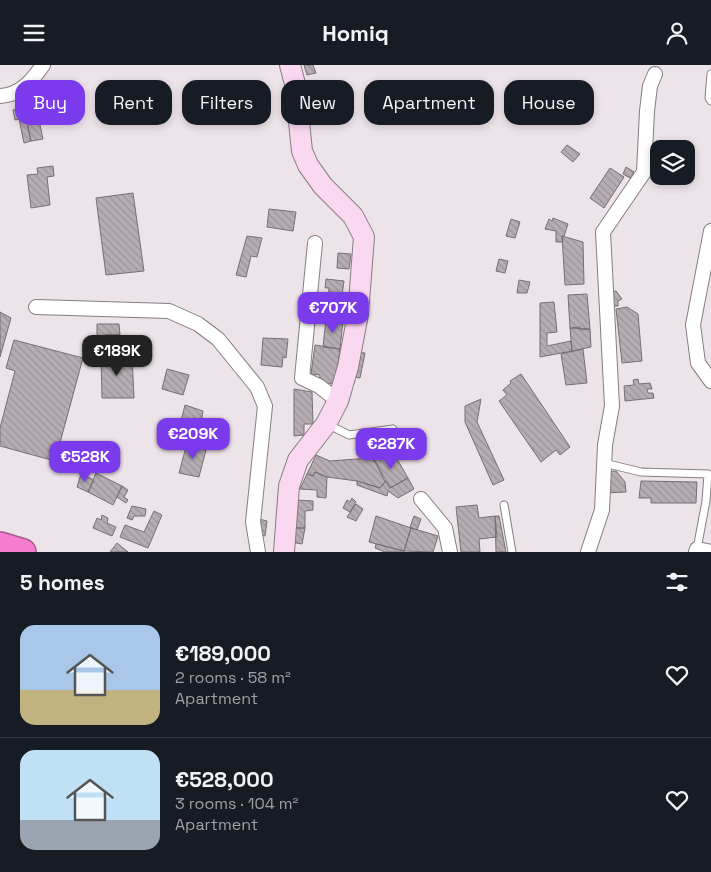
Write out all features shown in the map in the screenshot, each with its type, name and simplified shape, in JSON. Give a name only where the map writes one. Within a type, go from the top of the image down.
[{"type":"highway","points":[[0,545],[23,552]]},
{"type":"street","points":[[0,96],[21,90],[33,80],[43,65]]},
{"type":"street","points":[[284,552],[290,485],[298,460],[326,424],[338,401],[348,367],[358,314],[364,237],[353,216],[323,186],[308,165],[302,151],[296,84],[290,65]]},
{"type":"street","points":[[588,552],[602,510],[604,463],[612,406],[602,232],[644,172],[647,111],[650,86],[655,74]]},
{"type":"street","points":[[711,231],[693,325],[698,363],[711,381]]},
{"type":"street","points":[[316,243],[302,378],[319,386],[338,401]]},
{"type":"street","points":[[36,307],[169,311],[198,324],[218,339],[257,387],[265,406],[253,522],[258,552]]},
{"type":"street","points":[[421,499],[445,528],[450,552]]},
{"type":"street","points":[[696,551],[711,551]]},
{"type":"lane","points":[[711,74],[709,98],[711,101]]},
{"type":"lane","points":[[326,424],[349,435],[393,429]]},
{"type":"lane","points":[[604,463],[641,472],[708,474],[706,501],[696,551]]},
{"type":"lane","points":[[504,505],[512,552]]},
{"type":"building","points":[[304,65],[313,65],[316,73],[307,75]]},
{"type":"building","points":[[20,125],[28,125],[31,141],[24,143]]},
{"type":"building","points":[[28,125],[40,125],[43,139],[31,141]]},
{"type":"building","points":[[567,145],[580,154],[573,162],[561,152]]},
{"type":"building","points":[[53,166],[54,176],[47,177],[50,205],[31,208],[27,175],[38,174],[37,168]]},
{"type":"building","points":[[626,167],[634,172],[630,178],[623,174]]},
{"type":"building","points":[[610,168],[624,177],[604,208],[590,198]]},
{"type":"building","points":[[133,193],[144,271],[106,275],[96,198]]},
{"type":"building","points":[[269,209],[296,212],[293,231],[267,227]]},
{"type":"building","points":[[553,218],[568,224],[564,236],[562,236],[563,242],[556,242],[556,231],[545,229],[549,219],[552,221]]},
{"type":"building","points":[[511,219],[520,222],[515,238],[506,236]]},
{"type":"building","points":[[247,236],[262,238],[257,257],[251,256],[246,277],[236,275]]},
{"type":"building","points":[[562,236],[583,242],[584,284],[565,285]]},
{"type":"building","points":[[338,253],[351,254],[349,269],[337,268]]},
{"type":"building","points":[[499,259],[508,261],[505,273],[496,271]]},
{"type":"building","points":[[326,279],[344,281],[341,302],[328,300],[329,288],[325,288]]},
{"type":"building","points":[[519,280],[530,282],[527,293],[517,293]]},
{"type":"building","points":[[616,291],[622,299],[618,301],[618,306],[609,306],[607,293]]},
{"type":"building","points":[[587,294],[590,329],[570,328],[568,295]]},
{"type":"building","points":[[554,302],[557,332],[547,333],[547,346],[571,341],[572,351],[540,357],[540,303]]},
{"type":"building","points":[[337,304],[345,305],[343,321],[326,319],[328,308],[336,309]]},
{"type":"building","points":[[627,307],[638,314],[642,361],[622,363],[616,309]]},
{"type":"building","points":[[0,312],[11,318],[0,357]]},
{"type":"building","points":[[326,319],[343,321],[340,349],[323,347]]},
{"type":"building","points":[[97,324],[119,324],[120,335],[106,335],[107,342],[97,342]]},
{"type":"building","points":[[580,327],[580,330],[590,329],[591,347],[572,351],[570,328]]},
{"type":"building","points":[[106,335],[120,335],[120,353],[107,354]]},
{"type":"building","points":[[263,338],[288,339],[286,358],[283,357],[282,367],[261,365]]},
{"type":"building","points":[[14,340],[83,358],[55,461],[0,446],[0,428],[15,371],[6,368]]},
{"type":"building","points":[[315,345],[340,349],[335,384],[319,382],[320,375],[311,374]]},
{"type":"building","points":[[583,349],[587,383],[566,385],[561,354]]},
{"type":"building","points":[[354,352],[365,353],[360,378],[350,376]]},
{"type":"building","points":[[132,356],[134,398],[102,398],[101,357]]},
{"type":"building","points":[[167,369],[189,375],[183,395],[162,389]]},
{"type":"building","points":[[521,374],[570,447],[560,455],[556,450],[541,462],[499,401],[507,395],[503,390],[511,383],[510,381]]},
{"type":"building","points":[[638,379],[639,384],[650,383],[652,389],[647,389],[648,393],[653,393],[654,398],[625,401],[624,386],[634,385],[633,380]]},
{"type":"building","points":[[294,389],[312,392],[313,424],[304,424],[304,435],[294,436]]},
{"type":"building","points":[[481,399],[477,422],[504,480],[493,485],[465,422],[465,406]]},
{"type":"building","points":[[185,405],[203,411],[199,434],[179,429]]},
{"type":"building","points":[[187,443],[207,446],[199,477],[179,473]]},
{"type":"building","points":[[316,455],[330,461],[370,458],[375,461],[385,482],[380,488],[357,481],[327,477],[315,472],[313,476],[307,474]]},
{"type":"building","points":[[396,457],[408,478],[390,488],[375,461],[370,458]]},
{"type":"building","points":[[616,471],[625,482],[626,492],[603,493],[605,472]]},
{"type":"building","points":[[315,472],[327,477],[326,498],[317,497],[317,490],[300,489],[307,474],[313,476]]},
{"type":"building","points":[[96,473],[122,486],[113,505],[88,492]]},
{"type":"building","points":[[81,474],[94,480],[88,492],[77,487]]},
{"type":"building","points":[[408,478],[414,489],[398,498],[388,491],[387,496],[357,485],[357,481],[380,488],[386,481],[390,488]]},
{"type":"building","points":[[641,481],[697,482],[696,503],[651,503],[651,498],[639,498]]},
{"type":"building","points":[[122,486],[128,490],[124,497],[128,500],[126,503],[117,497]]},
{"type":"building","points":[[352,498],[356,502],[350,512],[343,508],[347,500],[350,502]]},
{"type":"building","points":[[296,500],[313,501],[313,510],[305,511],[305,528],[295,528]]},
{"type":"building","points":[[356,504],[363,509],[356,521],[347,517]]},
{"type":"building","points":[[477,505],[479,518],[495,516],[497,537],[479,539],[480,552],[461,552],[456,507]]},
{"type":"building","points":[[132,506],[146,509],[145,516],[134,516],[132,520],[127,518]]},
{"type":"building","points":[[154,511],[162,515],[148,548],[120,537],[125,525],[144,532]]},
{"type":"building","points":[[102,515],[108,518],[107,523],[116,527],[112,536],[93,528],[97,518],[101,520]]},
{"type":"building","points":[[376,516],[411,528],[404,551],[369,542]]},
{"type":"building","points":[[414,516],[421,519],[417,530],[410,527]]},
{"type":"building","points":[[495,516],[499,516],[506,552],[496,552]]},
{"type":"building","points":[[259,519],[267,521],[265,536],[257,534]]},
{"type":"building","points":[[295,528],[305,528],[302,544],[291,542]]},
{"type":"building","points":[[411,528],[438,536],[433,552],[404,551]]},
{"type":"building","points":[[117,543],[128,552],[110,552]]},
{"type":"building","points":[[376,544],[404,552],[385,552],[375,548]]}]
